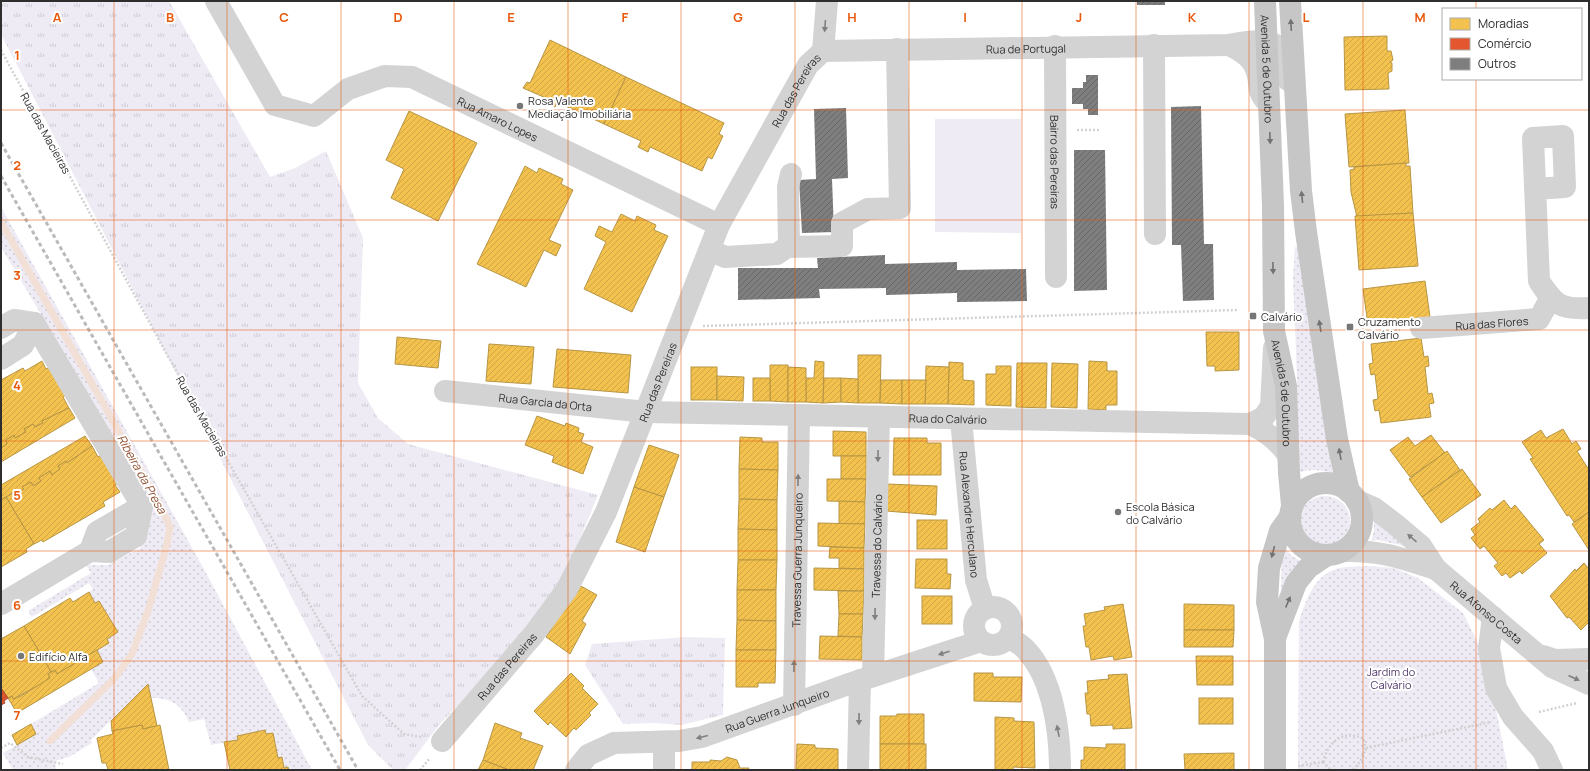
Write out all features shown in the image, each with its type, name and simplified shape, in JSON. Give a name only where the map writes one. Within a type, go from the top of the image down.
[{"type":"main road","points":[[1275,639],[1296,583],[1308,568],[1349,547],[1357,538],[1361,527],[1362,515],[1353,496],[1337,439],[1306,232],[1297,120],[1290,1]]},
{"type":"main road","name":"Avenida 5 de Outubro","points":[[1265,4],[1273,234],[1274,331],[1286,386],[1291,511]]},
{"type":"main road","points":[[1273,234],[1306,232]]},
{"type":"main road","points":[[1275,770],[1275,639],[1267,602],[1269,568],[1280,531],[1299,495],[1308,488],[1319,484],[1331,483],[1342,487],[1353,496]]},
{"type":"main road","points":[[1291,511],[1291,529],[1296,540],[1304,548],[1315,554],[1335,553]]},
{"type":"street","name":"Rua Amaro Lopes","points":[[216,1],[275,105],[314,116],[348,89],[385,76],[412,77],[719,225]]},
{"type":"street","name":"Rua das Pereiras","points":[[442,741],[534,634],[567,589],[599,528],[719,225],[808,65],[823,51],[827,1]]},
{"type":"street","points":[[1229,45],[1249,32],[1259,20],[1265,4]]},
{"type":"street","name":"Rua de Portugal","points":[[823,51],[1055,46],[1229,45],[1266,42]]},
{"type":"street","points":[[1266,42],[1278,46],[1285,55],[1287,65],[1289,109],[1297,120]]},
{"type":"street","points":[[1154,45],[1155,234]]},
{"type":"street","name":"Rua de Portugal","points":[[1229,45],[1242,50],[1253,62],[1258,76],[1260,94],[1268,104]]},
{"type":"street","name":"Bairro das Pereiras","points":[[1055,46],[1056,277]]},
{"type":"street","points":[[710,250],[725,257],[777,254],[789,246],[842,246],[842,223],[868,209],[900,208],[897,50]]},
{"type":"street","points":[[789,246],[788,187],[791,174]]},
{"type":"street","points":[[1535,189],[1539,280],[1550,299],[1570,309],[1589,308]]},
{"type":"street","name":"Rua das Flores","points":[[1421,328],[1538,319],[1550,299]]},
{"type":"street","points":[[1,328],[14,320],[34,323]]},
{"type":"street","points":[[1,359],[23,345],[34,323]]},
{"type":"street","points":[[1,604],[90,551],[97,532],[142,506],[34,323]]},
{"type":"street","points":[[1250,424],[1264,417],[1271,406],[1274,331]]},
{"type":"street","name":"Rua Garcia da Orta","points":[[445,391],[646,412]]},
{"type":"street","name":"Rua do Calvário","points":[[646,412],[1250,424],[1266,432],[1278,441],[1288,455]]},
{"type":"street","name":"Travessa Guerra Junqueiro","points":[[794,705],[799,416]]},
{"type":"street","name":"Travessa do Calvário","points":[[858,770],[866,678],[879,417]]},
{"type":"street","name":"Rua Alexandre Herculano","points":[[961,419],[976,580],[984,609]]},
{"type":"street","name":"Rua Afonso Costa","points":[[1353,496],[1374,508],[1395,524],[1421,546],[1436,569],[1536,654],[1586,693]]},
{"type":"street","name":"Rua Afonso Costa","points":[[1335,553],[1367,550],[1391,554],[1436,569]]},
{"type":"street","points":[[997,608],[1008,614],[1012,625],[1009,637],[1004,641],[993,645],[981,641],[975,630],[974,624],[980,613],[984,609],[997,608]]},
{"type":"street","points":[[1493,617],[1489,648],[1496,688],[1513,717],[1543,751],[1552,770]]},
{"type":"street","points":[[1009,637],[1026,649],[1040,668],[1053,708],[1060,743],[1060,770]]},
{"type":"street","name":"Rua Guerra Junqueiro","points":[[576,770],[588,755],[614,743],[664,742],[702,737],[866,678],[981,641]]},
{"type":"street","name":"Rua Afonso Costa","points":[[1536,654],[1555,660],[1589,660]]},
{"type":"street","points":[[664,742],[664,770]]},
{"type":"path","name":"Rua das Macieiras","points":[[1,50],[165,351],[362,696],[404,734],[442,741]]},
{"type":"path","points":[[1076,130],[1100,130]]},
{"type":"path","points":[[680,326],[1237,310]]},
{"type":"path","points":[[1371,333],[1421,328]]},
{"type":"path","points":[[1366,748],[1513,717],[1586,693]]},
{"type":"path","points":[[1323,762],[1325,752],[1335,741],[1343,735],[1355,734],[1364,739],[1366,748],[1363,757],[1353,770]]},
{"type":"path","points":[[1,748],[10,743],[28,757],[63,764]]},
{"type":"path","points":[[1297,766],[1323,762]]},
{"type":"path","points":[[1323,762],[1331,770]]},
{"type":"green space","points":[[1,1],[169,1],[270,177],[295,168],[326,151],[363,238],[358,383],[378,418],[408,444],[598,495],[562,582],[500,661],[439,725],[405,770],[393,770],[368,745],[1,34]]},
{"type":"green space","points":[[935,119],[1021,119],[1021,233],[935,232]]},
{"type":"green space","points":[[1,207],[205,571],[312,770],[289,770],[288,767],[284,768],[282,757],[278,758],[273,733],[266,734],[265,730],[237,736],[238,740],[211,745],[204,719],[189,722],[179,706],[164,699],[151,698],[148,684],[91,740],[92,743],[69,757],[55,761],[56,770],[13,770],[3,753],[36,734],[31,724],[99,683],[91,669],[97,650],[109,643],[107,639],[118,632],[99,601],[95,603],[89,592],[93,589],[89,583],[32,617],[28,611],[91,573],[86,565],[108,565],[140,548],[153,503],[1,247]]},
{"type":"green space","points":[[1295,247],[1298,247],[1338,476],[1318,470],[1308,470],[1298,473],[1297,377],[1293,278]]},
{"type":"green space","points":[[1325,496],[1335,498],[1343,503],[1348,511],[1350,521],[1348,531],[1343,539],[1335,544],[1325,546],[1315,544],[1307,539],[1302,531],[1300,521],[1302,511],[1307,503],[1315,498]]},
{"type":"green space","points":[[1374,518],[1409,547],[1378,540],[1371,541],[1374,531]]},
{"type":"green space","points":[[1282,544],[1292,556],[1305,562],[1281,594]]},
{"type":"green space","name":"Jardim do Calvário","points":[[1368,566],[1394,568],[1418,578],[1463,613],[1477,641],[1494,699],[1508,770],[1298,770],[1299,621],[1308,596],[1324,575],[1340,568]]},
{"type":"green space","points":[[686,637],[725,638],[723,715],[681,725],[655,723],[623,724],[585,665],[592,644]]},
{"type":"building: Moradias","points":[[1387,36],[1387,51],[1391,51],[1393,60],[1390,62],[1392,63],[1392,71],[1388,73],[1389,89],[1345,90],[1344,37]]},
{"type":"building: Moradias","points":[[550,40],[626,77],[604,124],[557,102],[555,107],[544,101],[546,98],[523,88],[527,82],[530,83]]},
{"type":"building: Moradias","points":[[626,77],[724,123],[719,134],[723,136],[712,159],[708,157],[702,171],[650,147],[648,152],[638,147],[641,141],[604,124]]},
{"type":"building: Moradias","points":[[1405,110],[1409,163],[1349,167],[1345,114]]},
{"type":"building: Moradias","points":[[409,111],[477,143],[438,221],[391,198],[404,169],[386,160]]},
{"type":"building: Moradias","points":[[1406,163],[1406,166],[1410,166],[1413,213],[1357,217],[1351,192],[1350,170],[1354,169],[1354,167]]},
{"type":"building: Moradias","points":[[525,166],[537,173],[539,168],[563,179],[561,184],[573,190],[549,240],[561,245],[556,256],[544,250],[526,287],[477,264]]},
{"type":"building: Moradias","points":[[1413,213],[1418,266],[1359,270],[1355,216]]},
{"type":"building: Moradias","points":[[621,214],[635,221],[637,216],[656,225],[654,230],[668,236],[632,312],[584,289],[606,242],[595,236],[599,226],[612,232]]},
{"type":"building: Moradias","points":[[1425,281],[1430,317],[1368,325],[1363,289]]},
{"type":"building: Moradias","points":[[1206,332],[1239,332],[1239,370],[1215,371],[1215,366],[1207,366]]},
{"type":"building: Moradias","points":[[397,337],[441,341],[438,368],[395,364]]},
{"type":"building: Moradias","points":[[1421,338],[1424,357],[1428,356],[1429,366],[1425,367],[1428,394],[1432,393],[1434,403],[1429,404],[1431,417],[1381,423],[1379,410],[1375,411],[1373,400],[1378,399],[1375,374],[1371,375],[1369,364],[1373,363],[1371,344]]},
{"type":"building: Moradias","points":[[489,344],[534,347],[531,384],[486,381]]},
{"type":"building: Moradias","points":[[557,349],[631,355],[628,393],[553,387]]},
{"type":"building: Moradias","points":[[858,355],[881,355],[880,403],[858,403]]},
{"type":"building: Moradias","points":[[42,361],[46,369],[50,367],[66,395],[63,397],[69,408],[42,421],[43,423],[35,427],[33,424],[24,429],[26,432],[15,438],[14,435],[6,440],[7,444],[1,448],[1,380],[23,368],[25,371]]},
{"type":"building: Moradias","points":[[815,361],[824,362],[823,403],[806,402],[806,378],[814,378]]},
{"type":"building: Moradias","points":[[1089,361],[1107,362],[1107,371],[1117,371],[1117,405],[1106,405],[1106,410],[1088,409]]},
{"type":"building: Moradias","points":[[949,362],[963,363],[963,380],[974,381],[974,405],[948,404]]},
{"type":"building: Moradias","points":[[1017,363],[1047,363],[1046,408],[1016,407]]},
{"type":"building: Moradias","points":[[1052,363],[1078,364],[1077,408],[1051,407]]},
{"type":"building: Moradias","points":[[770,365],[788,365],[788,402],[770,401]]},
{"type":"building: Moradias","points":[[926,366],[949,367],[948,404],[925,404]]},
{"type":"building: Moradias","points":[[996,366],[1011,366],[1011,406],[986,405],[986,374],[996,374]]},
{"type":"building: Moradias","points":[[691,367],[717,367],[717,400],[691,400]]},
{"type":"building: Moradias","points":[[788,367],[806,368],[806,402],[788,402]]},
{"type":"building: Moradias","points":[[717,376],[744,377],[743,401],[717,400]]},
{"type":"building: Moradias","points":[[753,378],[770,378],[770,401],[753,401]]},
{"type":"building: Moradias","points":[[824,378],[841,378],[841,402],[823,403]]},
{"type":"building: Moradias","points":[[841,378],[858,379],[858,403],[841,402]]},
{"type":"building: Moradias","points":[[881,380],[902,380],[902,404],[880,403]]},
{"type":"building: Moradias","points":[[902,380],[926,380],[925,404],[902,404]]},
{"type":"building: Moradias","points":[[69,408],[75,418],[1,462],[1,448],[7,444],[6,440],[14,435],[15,438],[26,432],[24,429],[33,424],[35,427],[43,423],[42,421]]},
{"type":"building: Moradias","points":[[537,416],[565,426],[566,423],[579,428],[578,432],[584,434],[581,442],[593,447],[583,474],[552,462],[554,456],[525,445]]},
{"type":"building: Moradias","points":[[1563,429],[1572,444],[1576,441],[1581,449],[1577,451],[1589,470],[1589,512],[1574,522],[1569,515],[1567,516],[1530,459],[1533,458],[1522,442],[1541,430],[1546,438]]},
{"type":"building: Moradias","points":[[833,431],[866,432],[866,456],[833,456]]},
{"type":"building: Moradias","points":[[1431,435],[1445,453],[1410,477],[1390,450],[1408,437],[1415,446]]},
{"type":"building: Moradias","points":[[85,436],[92,446],[67,463],[66,461],[58,466],[60,469],[52,475],[50,471],[39,478],[41,481],[33,486],[31,482],[22,487],[24,489],[16,494],[15,492],[1,500],[1,485]]},
{"type":"building: Moradias","points":[[740,437],[762,438],[762,442],[778,442],[778,470],[739,469]]},
{"type":"building: Moradias","points":[[894,438],[927,438],[927,443],[941,443],[941,475],[893,475]]},
{"type":"building: Moradias","points":[[649,445],[679,455],[664,497],[634,487]]},
{"type":"building: Moradias","points":[[92,446],[98,457],[101,455],[119,483],[115,485],[120,492],[103,502],[105,506],[43,542],[42,540],[34,544],[6,497],[15,492],[16,494],[24,489],[22,487],[31,482],[33,486],[41,481],[39,478],[50,471],[52,475],[60,469],[58,466],[66,461],[67,463]]},
{"type":"building: Moradias","points":[[1447,451],[1460,470],[1422,497],[1409,479]]},
{"type":"building: Moradias","points":[[841,456],[866,456],[866,479],[841,479]]},
{"type":"building: Moradias","points":[[739,469],[778,470],[777,500],[739,499]]},
{"type":"building: Moradias","points":[[1462,469],[1481,495],[1441,523],[1422,497]]},
{"type":"building: Moradias","points":[[827,479],[866,479],[865,502],[827,501]]},
{"type":"building: Moradias","points":[[887,484],[937,486],[936,515],[886,511]]},
{"type":"building: Moradias","points":[[634,487],[664,497],[645,552],[616,542]]},
{"type":"building: Moradias","points":[[6,497],[34,544],[26,549],[27,552],[1,567],[1,500]]},
{"type":"building: Moradias","points":[[739,499],[777,500],[777,530],[738,529]]},
{"type":"building: Moradias","points":[[1504,500],[1511,509],[1515,505],[1544,540],[1539,544],[1547,553],[1522,574],[1520,571],[1510,578],[1506,573],[1502,576],[1494,566],[1498,563],[1484,546],[1480,549],[1471,538],[1475,535],[1471,529],[1480,522],[1478,519],[1490,508],[1492,510]]},
{"type":"building: Moradias","points":[[839,501],[865,502],[865,524],[839,524]]},
{"type":"building: Moradias","points":[[1589,512],[1589,550],[1572,524]]},
{"type":"building: Moradias","points":[[917,520],[947,520],[947,549],[917,549]]},
{"type":"building: Moradias","points":[[818,523],[865,524],[864,548],[818,546]]},
{"type":"building: Moradias","points":[[738,529],[777,530],[777,560],[738,560]]},
{"type":"building: Moradias","points":[[830,547],[864,548],[864,569],[839,568],[839,558],[829,558]]},
{"type":"building: Moradias","points":[[916,559],[947,559],[947,574],[951,574],[950,589],[915,588]]},
{"type":"building: Moradias","points":[[738,560],[777,560],[776,590],[737,590]]},
{"type":"building: Moradias","points":[[1584,563],[1589,569],[1589,622],[1581,630],[1569,617],[1567,618],[1550,596],[1575,569],[1576,571]]},
{"type":"building: Moradias","points":[[814,568],[864,569],[864,591],[814,590]]},
{"type":"building: Moradias","points":[[579,585],[597,595],[582,621],[586,624],[570,654],[546,637]]},
{"type":"building: Moradias","points":[[737,590],[776,590],[776,621],[737,620]]},
{"type":"building: Moradias","points":[[838,591],[864,591],[863,614],[839,614]]},
{"type":"building: Moradias","points":[[89,592],[95,603],[99,601],[118,632],[107,639],[109,643],[57,674],[55,670],[51,672],[24,626],[70,598],[73,602]]},
{"type":"building: Moradias","points":[[922,596],[952,596],[952,624],[922,624]]},
{"type":"building: Moradias","points":[[1123,604],[1132,657],[1114,660],[1113,656],[1091,660],[1089,647],[1086,647],[1083,626],[1086,626],[1084,614],[1105,610],[1104,607]]},
{"type":"building: Moradias","points":[[1184,604],[1234,605],[1234,630],[1184,630]]},
{"type":"building: Moradias","points":[[839,614],[863,614],[862,637],[838,636]]},
{"type":"building: Moradias","points":[[737,620],[776,621],[776,650],[736,650]]},
{"type":"building: Moradias","name":"Edifício Alfa","points":[[24,626],[51,672],[48,674],[50,678],[43,683],[13,699],[12,696],[8,698],[1,688],[1,639]]},
{"type":"building: Moradias","points":[[1184,630],[1234,630],[1233,647],[1184,647]]},
{"type":"building: Moradias","points":[[820,636],[862,637],[862,660],[819,659]]},
{"type":"building: Moradias","points":[[97,650],[103,662],[17,713],[8,698],[12,696],[13,699],[21,696],[50,678],[48,674],[55,670],[57,674]]},
{"type":"building: Moradias","points":[[736,650],[776,650],[775,683],[758,683],[758,687],[736,687]]},
{"type":"building: Moradias","points":[[1196,656],[1233,656],[1233,685],[1197,685]]},
{"type":"building: Moradias","points":[[571,673],[584,686],[582,688],[598,704],[589,713],[591,715],[576,730],[574,728],[566,737],[550,722],[548,725],[534,711]]},
{"type":"building: Moradias","points":[[974,673],[993,673],[993,677],[1022,677],[1021,702],[974,701]]},
{"type":"building: Moradias","points":[[1127,674],[1132,728],[1113,729],[1113,725],[1091,726],[1090,714],[1087,714],[1085,693],[1088,693],[1087,681],[1109,679],[1108,675]]},
{"type":"building: Moradias","points":[[148,684],[157,726],[143,729],[142,725],[112,731],[111,721]]},
{"type":"building: Moradias","points":[[1199,698],[1233,698],[1233,724],[1199,724]]},
{"type":"building: Moradias","points":[[897,714],[924,714],[924,744],[880,744],[880,716],[896,716]]},
{"type":"building: Moradias","points":[[995,717],[1014,718],[1014,721],[1034,722],[1035,768],[1013,767],[1013,770],[995,770]]},
{"type":"building: Moradias","points":[[495,723],[522,733],[520,738],[543,746],[533,770],[509,770],[483,760]]},
{"type":"building: Moradias","points":[[31,724],[36,734],[17,745],[12,735]]},
{"type":"building: Moradias","points":[[142,725],[143,729],[160,725],[169,770],[108,770],[106,763],[102,763],[97,738],[113,734],[112,731]]},
{"type":"building: Moradias","points":[[265,730],[266,734],[273,733],[278,758],[282,757],[284,768],[288,767],[289,770],[230,770],[224,742],[238,740],[237,736]]},
{"type":"building: Moradias","points":[[797,744],[815,745],[815,748],[838,749],[838,770],[796,770]]},
{"type":"building: Moradias","points":[[880,744],[926,744],[926,770],[880,770]]},
{"type":"building: Moradias","points":[[1106,744],[1125,744],[1125,770],[1081,770],[1081,760],[1084,760],[1084,747],[1106,748]]},
{"type":"building: Moradias","points":[[1234,753],[1234,770],[1185,770],[1184,754]]},
{"type":"building: Moradias","points":[[727,757],[737,760],[740,768],[749,768],[748,770],[692,770],[692,762],[710,762],[710,760],[721,761]]},
{"type":"building: Moradias","points":[[483,760],[509,770],[478,770]]},
{"type":"building: Comércio","points":[[1,688],[8,698],[4,701],[5,703],[1,705]]},
{"type":"building: Outros","points":[[1137,1],[1165,1],[1165,5],[1137,5]]},
{"type":"building: Outros","points":[[1086,75],[1098,75],[1098,115],[1088,115],[1088,109],[1083,109],[1083,104],[1072,104],[1072,88],[1083,88],[1083,82],[1086,82]]},
{"type":"building: Outros","points":[[1201,106],[1204,244],[1213,244],[1214,300],[1183,301],[1181,245],[1172,245],[1171,107]]},
{"type":"building: Outros","points":[[846,108],[848,178],[832,179],[834,232],[802,233],[799,180],[816,179],[814,109]]},
{"type":"building: Outros","points":[[1074,150],[1105,150],[1107,290],[1074,291]]},
{"type":"building: Outros","points":[[885,255],[885,264],[957,262],[957,270],[1026,269],[1027,301],[957,302],[957,293],[886,295],[886,288],[819,289],[820,298],[738,300],[738,268],[818,268],[817,258]]},
{"type":"waterway","name":"Ribeira da Presa","points":[[1,222],[159,503],[170,527],[167,544],[148,611],[132,654],[114,679],[50,741]]},
{"type":"railway","points":[[1,143],[358,770]]},
{"type":"railway","points":[[1,176],[340,770]]},
{"type":"place","name":"Rosa Valente Mediação Imobiliária","points":[[520,106]]},
{"type":"place","name":"Calvário","points":[[1253,316]]},
{"type":"place","name":"Cruzamento Calvário","points":[[1350,327]]},
{"type":"place","name":"Escola Básica do Calvário","points":[[1118,512]]},
{"type":"place","name":"Edifício Alfa","points":[[21,656]]}]
